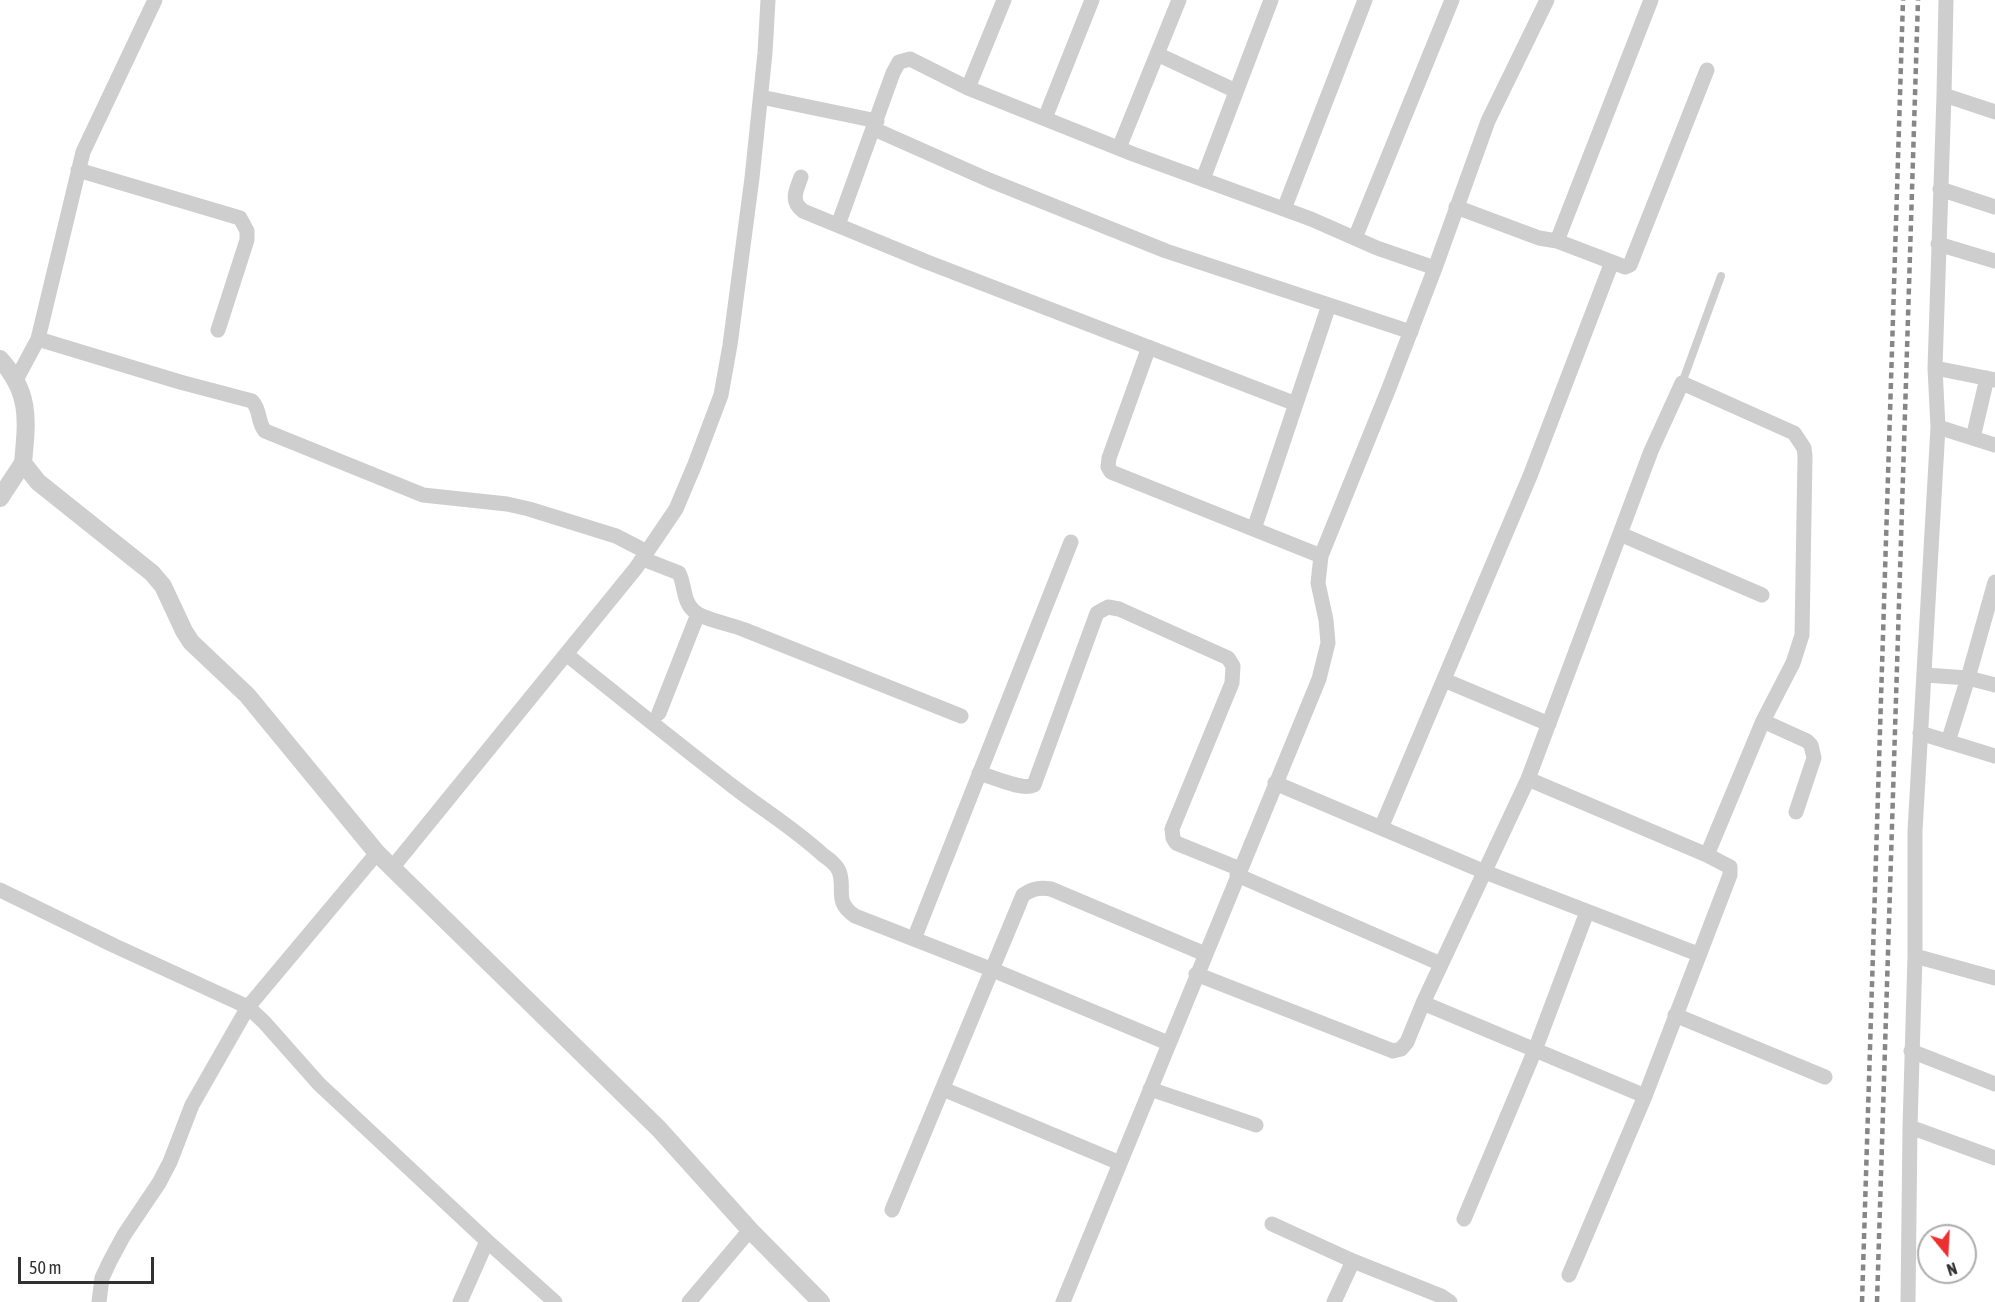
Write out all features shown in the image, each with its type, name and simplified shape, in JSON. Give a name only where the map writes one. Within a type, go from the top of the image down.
[{"type":"street","points":[[16,380],[38,339],[83,152],[155,0]]},
{"type":"street","points":[[392,868],[645,555],[676,509],[721,396],[761,97],[768,0]]},
{"type":"street","points":[[968,88],[1004,0]]},
{"type":"street","points":[[1045,118],[1092,0]]},
{"type":"street","points":[[1119,148],[1179,0]]},
{"type":"street","points":[[1203,179],[1271,0]]},
{"type":"street","points":[[1284,209],[1365,0]]},
{"type":"street","points":[[1355,238],[1452,0]]},
{"type":"street","points":[[1063,1302],[1319,679],[1328,643],[1326,620],[1318,583],[1320,556],[1411,332],[1488,121],[1547,0]]},
{"type":"street","points":[[1557,241],[1650,0]]},
{"type":"street","points":[[1908,1302],[1911,1051],[1915,956],[1915,831],[1938,427],[1935,368],[1946,0]]},
{"type":"street","points":[[1157,54],[1236,91]]},
{"type":"street","points":[[838,225],[893,73],[899,62],[910,60],[968,88],[1119,148],[1435,268]]},
{"type":"street","points":[[1456,207],[1625,267],[1630,264],[1707,70]]},
{"type":"street","points":[[1944,95],[1995,112]]},
{"type":"street","points":[[761,97],[875,125],[989,180],[1166,251],[1411,332]]},
{"type":"street","points":[[78,170],[240,218],[247,231],[247,240],[219,330]]},
{"type":"street","points":[[801,177],[794,196],[796,205],[802,211],[927,262],[1296,404]]},
{"type":"street","points":[[1940,189],[1995,207]]},
{"type":"street","points":[[1938,244],[1995,261]]},
{"type":"street","points":[[1381,828],[1530,476],[1612,262]]},
{"type":"street","points":[[1254,529],[1329,305]]},
{"type":"street","points":[[38,339],[252,401],[259,410],[261,427],[265,431],[423,495],[507,504],[607,533],[680,573],[685,596],[689,605],[698,614],[741,628],[961,716]]},
{"type":"street","points":[[1149,347],[1109,458],[1108,467],[1111,472],[1320,556]]},
{"type":"street","points":[[0,359],[16,380],[27,411],[23,463],[0,498]]},
{"type":"street","points":[[1935,368],[1991,379],[1973,438]]},
{"type":"street","points":[[1197,974],[1393,1051],[1401,1049],[1407,1042],[1528,779],[1651,451],[1682,383],[1794,433],[1804,448],[1802,635],[1793,663],[1763,721],[1707,855]]},
{"type":"street","points":[[1938,427],[1995,445]]},
{"type":"street","points":[[23,463],[38,482],[53,495],[152,573],[163,585],[191,642],[247,695],[377,853],[659,1129],[750,1230],[821,1302]]},
{"type":"street","points":[[1620,534],[1762,595]]},
{"type":"street","points":[[914,939],[1071,542]]},
{"type":"street","points":[[1948,742],[1995,582]]},
{"type":"street","points":[[979,773],[1023,787],[1034,785],[1097,614],[1108,607],[1119,609],[1228,658],[1233,666],[1232,683],[1172,829],[1176,843],[1442,964]]},
{"type":"street","points":[[659,713],[698,614]]},
{"type":"street","points":[[566,654],[750,800],[786,823],[832,862],[840,873],[840,894],[847,910],[855,916],[993,970],[1168,1043]]},
{"type":"street","points":[[1925,675],[1968,678],[1995,685]]},
{"type":"street","points":[[1444,680],[1549,724]]},
{"type":"street","points":[[1763,721],[1806,741],[1814,750],[1814,758],[1796,812]]},
{"type":"street","points":[[1920,733],[1995,756]]},
{"type":"street","points":[[1528,779],[1707,855],[1730,867],[1730,875],[1645,1096],[1569,1275]]},
{"type":"street","points":[[1275,783],[1485,872],[1698,954]]},
{"type":"street","points":[[99,1302],[102,1278],[110,1261],[124,1235],[159,1183],[170,1162],[192,1105],[248,1007],[377,853]]},
{"type":"street","points":[[892,1210],[1023,896],[1030,890],[1051,889],[1205,954]]},
{"type":"street","points":[[0,890],[248,1007],[319,1084],[555,1302]]},
{"type":"street","points":[[1464,1219],[1535,1050],[1587,912]]},
{"type":"street","points":[[1915,956],[1995,978]]},
{"type":"street","points":[[1423,1003],[1645,1096]]},
{"type":"street","points":[[1675,1015],[1825,1077]]},
{"type":"street","points":[[1911,1051],[1995,1084]]},
{"type":"street","points":[[943,1089],[1120,1162]]},
{"type":"street","points":[[1150,1089],[1256,1125]]},
{"type":"street","points":[[1910,1127],[1995,1158]]},
{"type":"street","points":[[1272,1224],[1353,1261],[1441,1296],[1450,1302]]},
{"type":"street","points":[[689,1302],[750,1230]]},
{"type":"street","points":[[460,1302],[487,1241]]},
{"type":"street","points":[[1334,1302],[1353,1261]]},
{"type":"lane","points":[[1682,383],[1721,276]]},
{"type":"railway","points":[[1862,1302],[1903,0]]},
{"type":"railway","points":[[1877,1302],[1918,0]]}]
